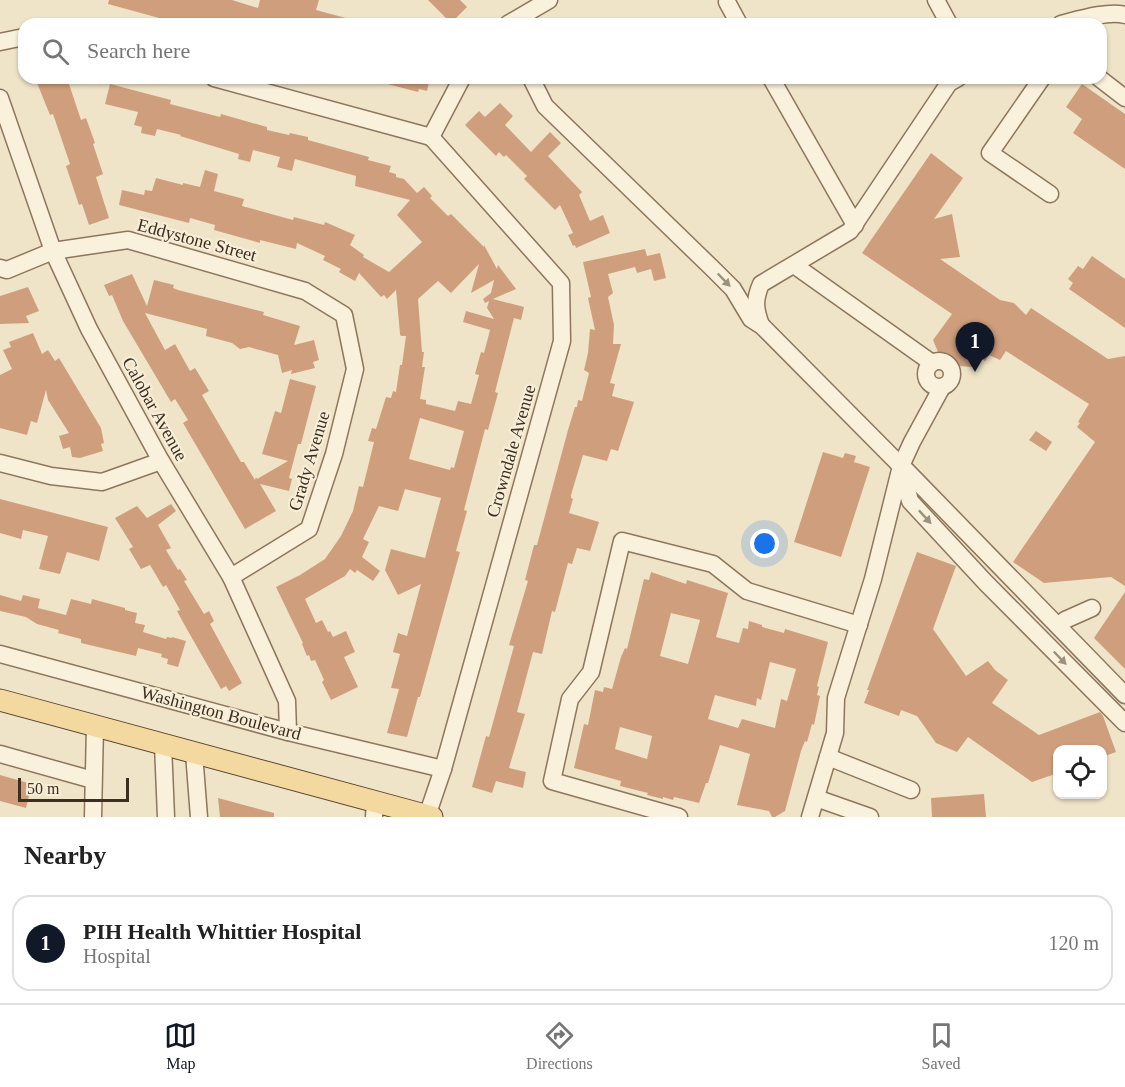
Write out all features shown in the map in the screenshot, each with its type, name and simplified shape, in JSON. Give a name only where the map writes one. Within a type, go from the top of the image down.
[{"type":"main road","points":[[0,700],[194,753],[374,809],[430,816]]},
{"type":"street","points":[[518,18],[549,0]]},
{"type":"street","points":[[936,0],[946,18]]},
{"type":"street","points":[[727,2],[736,18]]},
{"type":"street","points":[[1107,19],[1119,13],[1125,15]]},
{"type":"street","points":[[0,42],[18,38]]},
{"type":"street","points":[[236,84],[431,137],[459,84]]},
{"type":"street","points":[[534,84],[545,106],[733,289],[752,319],[762,326],[942,506],[1125,695]]},
{"type":"street","points":[[774,84],[855,225]]},
{"type":"street","points":[[762,326],[755,307],[756,295],[761,284],[850,231],[948,84]]},
{"type":"street","points":[[1038,84],[990,153],[1050,194]]},
{"type":"street","points":[[1107,84],[1125,98]]},
{"type":"street","name":"Calobar Avenue","points":[[0,98],[53,252],[89,329],[161,461],[231,577],[287,701],[288,732]]},
{"type":"street","name":"Crowndale Avenue","points":[[430,816],[562,341],[561,283],[431,137]]},
{"type":"street","name":"Eddystone Street","points":[[0,268],[7,270],[53,252],[128,240],[305,291],[344,315]]},
{"type":"street","points":[[794,265],[932,363],[944,362],[952,373],[950,382],[942,387],[912,442],[902,466],[873,579],[836,698],[835,733],[810,817]]},
{"type":"street","name":"Grady Avenue","points":[[231,577],[309,529],[334,454],[356,369],[344,315]]},
{"type":"street","points":[[0,462],[51,476],[102,482],[161,461]]},
{"type":"street","points":[[902,466],[910,501],[986,583],[1125,723]]},
{"type":"street","points":[[942,506],[962,519],[1125,680]]},
{"type":"street","points":[[679,817],[552,781],[570,699],[591,672],[622,541],[713,564],[747,591],[859,625]]},
{"type":"street","points":[[1065,620],[1092,608]]},
{"type":"street","name":"Washington Boulevard","points":[[0,654],[288,732],[443,769]]},
{"type":"street","points":[[93,817],[95,726]]},
{"type":"street","points":[[163,745],[166,817]]},
{"type":"street","points":[[194,753],[199,817]]},
{"type":"street","points":[[0,754],[93,780]]},
{"type":"street","points":[[828,757],[910,790]]},
{"type":"street","points":[[816,798],[870,817]]},
{"type":"building","points":[[109,0],[232,0],[258,8],[260,0],[319,0],[316,10],[346,18],[159,18],[108,4]]},
{"type":"building","points":[[428,0],[460,0],[467,7],[456,18],[446,18]]},
{"type":"building","points":[[37,84],[69,84],[81,120],[86,118],[95,143],[93,144],[103,174],[96,177],[109,218],[89,225],[82,204],[79,205],[66,166],[70,164],[53,114],[50,115]]},
{"type":"building","points":[[110,84],[171,100],[170,104],[220,117],[221,114],[267,127],[267,130],[308,137],[308,140],[369,157],[368,160],[391,166],[389,172],[404,179],[417,193],[424,187],[432,196],[430,198],[448,216],[451,214],[484,247],[484,245],[497,269],[498,265],[516,289],[493,299],[524,307],[521,320],[514,318],[495,392],[498,393],[488,430],[485,429],[464,510],[467,511],[456,551],[460,552],[407,737],[387,733],[399,689],[391,688],[400,654],[393,652],[398,633],[407,636],[421,584],[398,595],[385,570],[391,549],[425,558],[441,498],[405,489],[398,511],[379,506],[363,539],[369,542],[362,557],[380,571],[373,581],[357,570],[355,573],[350,569],[345,576],[305,599],[316,623],[322,620],[333,637],[346,631],[355,652],[344,657],[358,687],[331,700],[315,660],[311,661],[309,655],[307,656],[276,587],[325,559],[341,536],[353,511],[359,486],[363,487],[374,442],[368,441],[372,428],[376,429],[386,397],[391,398],[393,391],[396,392],[400,365],[402,365],[406,336],[400,334],[396,290],[387,299],[384,295],[381,297],[359,273],[355,281],[339,272],[341,269],[323,260],[325,256],[297,243],[296,249],[260,240],[260,243],[214,230],[215,225],[190,218],[189,223],[119,205],[122,190],[144,195],[145,190],[152,191],[156,178],[200,187],[205,170],[218,174],[214,191],[244,199],[242,206],[293,220],[294,217],[324,225],[325,222],[355,235],[350,245],[364,255],[363,257],[389,272],[422,242],[397,215],[410,200],[355,186],[356,176],[295,159],[292,171],[277,167],[280,157],[253,150],[250,162],[238,159],[239,154],[181,135],[157,129],[155,136],[141,133],[142,127],[134,125],[138,112],[105,104]],"holes":[[[479,264],[471,293],[494,280],[491,293],[483,299],[485,303],[489,301],[487,308],[494,319],[466,311],[463,322],[490,330],[475,374],[479,375],[471,404],[458,401],[455,411],[426,404],[426,400],[420,399],[425,367],[422,367],[424,352],[422,352],[418,299],[438,281],[451,293]],[[420,418],[464,431],[454,468],[451,467],[450,470],[409,459]]]},
{"type":"building","points":[[388,84],[429,84],[427,91],[419,89],[418,92]]},
{"type":"building","points":[[1082,84],[1125,114],[1125,169],[1073,133],[1082,119],[1066,107]]},
{"type":"building","points":[[500,103],[513,116],[505,125],[531,152],[550,132],[561,143],[548,156],[582,192],[579,195],[590,221],[603,215],[610,233],[576,248],[575,245],[573,246],[568,235],[573,233],[560,205],[555,210],[524,179],[527,176],[506,155],[504,157],[499,152],[496,156],[465,125],[479,111],[485,117]]},
{"type":"building","points":[[931,153],[963,178],[934,219],[952,214],[960,257],[940,259],[1000,300],[1014,303],[1026,315],[1031,308],[1108,359],[1125,356],[1125,586],[1111,577],[1044,583],[1013,562],[1095,442],[1077,427],[1089,404],[1006,351],[1000,360],[989,355],[985,361],[979,357],[973,367],[957,366],[947,361],[938,352],[933,340],[952,314],[862,253]]},
{"type":"building","points":[[645,249],[647,256],[660,253],[666,278],[654,281],[651,269],[637,273],[635,267],[608,274],[613,293],[608,297],[614,325],[613,344],[621,344],[610,383],[615,384],[612,396],[634,402],[618,451],[611,449],[607,461],[583,455],[571,495],[573,499],[569,513],[599,522],[590,551],[577,548],[572,564],[568,563],[555,612],[552,611],[542,654],[533,652],[517,712],[525,714],[509,768],[526,772],[523,788],[496,781],[492,793],[472,787],[486,736],[489,737],[514,646],[509,645],[528,581],[525,580],[534,545],[537,545],[575,407],[577,407],[578,400],[582,401],[589,373],[584,370],[590,329],[595,330],[583,262]]},
{"type":"building","points":[[1092,256],[1125,279],[1125,328],[1069,289],[1073,283],[1068,279],[1078,266],[1083,269]]},
{"type":"building","points":[[132,274],[147,306],[154,280],[174,285],[173,288],[178,290],[264,312],[263,315],[300,326],[294,345],[314,340],[319,360],[313,362],[315,368],[291,374],[292,370],[282,373],[278,355],[249,347],[240,349],[232,343],[206,336],[207,329],[145,313],[165,350],[175,344],[190,371],[195,368],[209,391],[202,395],[241,462],[244,462],[255,480],[256,477],[257,479],[288,461],[262,454],[275,411],[281,413],[290,379],[316,386],[301,444],[298,444],[289,478],[292,479],[289,491],[260,484],[276,511],[245,529],[183,423],[188,420],[175,399],[171,402],[123,321],[112,295],[109,296],[104,285]]},
{"type":"building","points":[[28,287],[39,311],[26,316],[29,323],[0,324],[0,296]]},
{"type":"building","points":[[33,333],[42,354],[48,350],[55,361],[59,358],[101,428],[103,451],[80,458],[72,457],[70,447],[63,449],[59,436],[69,433],[48,400],[46,390],[37,423],[31,421],[27,435],[0,428],[0,375],[12,369],[3,350],[11,347],[9,342]]},
{"type":"building","points":[[1036,431],[1052,442],[1046,451],[1029,440]]},
{"type":"building","points":[[823,452],[843,458],[845,453],[856,456],[854,462],[870,467],[841,557],[794,542]]},
{"type":"building","points":[[0,499],[108,527],[99,561],[67,552],[60,574],[39,569],[48,536],[23,530],[21,539],[0,533]]},
{"type":"building","points":[[171,504],[176,511],[158,525],[171,548],[166,550],[187,580],[184,581],[204,614],[209,611],[214,621],[210,624],[242,683],[229,691],[226,686],[221,689],[177,611],[180,610],[166,585],[163,587],[150,565],[141,569],[129,549],[133,547],[115,518],[137,506],[147,518]]},
{"type":"building","points":[[917,552],[956,566],[933,629],[966,676],[988,661],[1008,680],[992,703],[1039,735],[1100,712],[1116,752],[1107,755],[1107,745],[1053,745],[1053,775],[1032,782],[968,737],[957,752],[936,743],[917,716],[901,710],[899,716],[864,703],[869,690],[867,690]]},
{"type":"building","points":[[651,572],[686,584],[687,580],[728,593],[716,637],[739,643],[743,628],[748,629],[749,621],[784,633],[785,629],[828,642],[817,686],[819,687],[817,695],[820,696],[814,725],[812,724],[807,742],[805,741],[801,751],[785,811],[775,817],[772,817],[769,811],[737,805],[750,754],[720,745],[699,803],[674,797],[673,800],[647,795],[648,793],[620,786],[621,781],[574,768],[584,724],[588,725],[595,690],[603,692],[604,687],[612,689],[621,657],[625,648],[627,649],[644,579],[649,580]],"holes":[[[671,613],[700,620],[688,664],[660,656]],[[770,662],[796,669],[787,701],[781,699],[775,728],[742,719],[738,728],[708,719],[715,695],[756,706],[757,698],[761,700]],[[620,727],[652,736],[647,759],[615,749]]]},
{"type":"building","points":[[1125,592],[1125,669],[1094,638]]},
{"type":"building","points":[[0,595],[21,601],[23,595],[40,599],[38,608],[66,615],[71,599],[91,604],[92,599],[125,608],[125,610],[137,613],[135,623],[145,625],[143,632],[166,639],[172,637],[186,641],[178,667],[167,664],[168,659],[161,657],[162,654],[138,648],[136,656],[81,643],[81,639],[58,633],[59,630],[37,624],[26,617],[0,611]]},
{"type":"building","points":[[0,775],[32,784],[26,808],[0,801]]},
{"type":"building","points":[[984,794],[986,817],[932,817],[931,798]]},
{"type":"building","points":[[218,798],[274,813],[274,817],[220,817]]},
{"type":"place","name":"PIH Health Whittier Hospital","points":[[975,372]]}]
